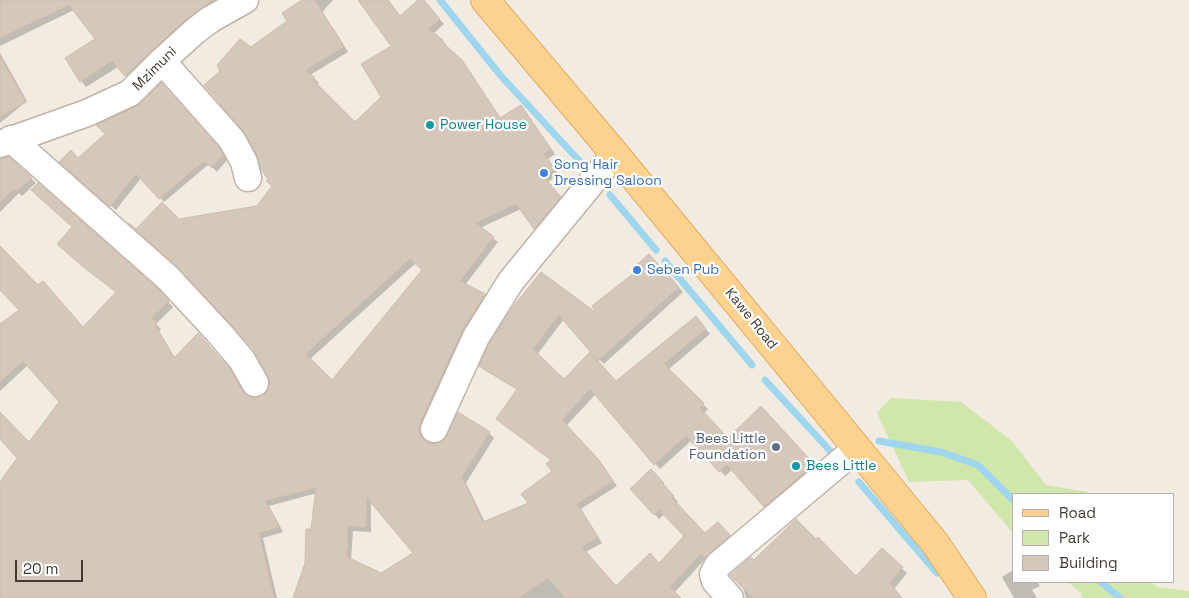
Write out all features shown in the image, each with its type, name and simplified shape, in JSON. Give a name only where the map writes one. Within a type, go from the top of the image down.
[{"type":"main road","name":"Kawe Road","points":[[485,0],[615,154],[935,543],[972,598]]},
{"type":"street","name":"Mzimuni","points":[[5,141],[87,113],[130,93],[195,31],[211,19],[245,0]]},
{"type":"street","points":[[162,61],[232,140],[244,162],[248,178]]},
{"type":"street","points":[[5,141],[168,278],[242,360],[255,383]]},
{"type":"street","points":[[434,429],[476,337],[511,281],[615,154]]},
{"type":"street","points":[[730,598],[715,582],[713,574],[718,566],[857,448]]},
{"type":"green space","points":[[891,398],[961,402],[1012,441],[1046,485],[1088,493],[1012,493],[1012,532],[968,480],[909,482],[877,413]]},
{"type":"green space","points":[[1069,583],[1151,583],[1158,587],[1189,591],[1189,598],[1081,598],[1082,594]]},
{"type":"building","points":[[0,0],[214,0],[185,20],[125,76],[112,61],[80,82],[65,58],[95,39],[69,5],[0,38]]},
{"type":"building","points":[[302,0],[315,0],[344,47],[306,70],[315,78],[313,80],[355,122],[381,97],[361,64],[391,46],[358,0],[388,0],[400,16],[418,0],[424,0],[440,19],[429,29],[443,40],[442,42],[462,60],[500,118],[521,105],[551,149],[544,154],[555,169],[544,177],[561,197],[534,229],[516,204],[476,223],[494,237],[460,281],[485,294],[462,331],[420,423],[419,431],[422,437],[427,442],[435,444],[447,436],[458,412],[490,432],[462,477],[483,522],[528,503],[521,494],[552,471],[546,464],[551,460],[496,419],[517,389],[479,366],[489,344],[512,308],[541,272],[598,314],[592,306],[634,273],[631,270],[649,254],[679,287],[598,361],[616,381],[696,316],[706,329],[664,364],[704,403],[700,408],[728,438],[761,406],[814,464],[764,507],[727,465],[719,472],[686,436],[654,465],[590,389],[562,420],[599,460],[613,481],[577,504],[598,537],[582,547],[616,586],[650,553],[659,563],[684,536],[659,510],[654,515],[630,489],[651,469],[674,496],[672,498],[705,533],[718,522],[730,535],[705,558],[701,554],[670,587],[681,598],[565,598],[548,578],[519,598],[293,598],[305,563],[306,529],[311,529],[316,488],[265,501],[280,527],[259,533],[274,598],[0,598],[0,482],[17,458],[0,439],[0,412],[29,442],[59,402],[23,361],[0,382],[0,324],[19,310],[0,290],[0,246],[38,285],[43,281],[83,327],[116,292],[57,244],[72,227],[31,190],[38,183],[158,289],[169,301],[152,318],[157,323],[155,325],[174,358],[198,333],[230,369],[247,396],[255,398],[263,396],[268,390],[270,383],[254,350],[179,268],[128,223],[136,229],[162,202],[179,219],[257,206],[272,186],[266,181],[268,179],[261,169],[257,155],[245,133],[204,85],[220,71],[217,65],[240,39],[251,47],[287,21],[282,13]],"holes":[[[410,259],[422,270],[332,380],[306,354]],[[559,315],[597,360],[590,352],[564,379],[533,349]],[[367,498],[413,553],[381,573],[347,557],[348,527],[366,527]]]},
{"type":"building","points":[[0,56],[26,102],[0,117]]},
{"type":"building","points":[[161,83],[220,149],[223,155],[212,168],[204,161],[159,199],[136,174],[110,207],[59,162],[71,150],[78,158],[105,134],[96,125],[137,106]]},
{"type":"building","points":[[9,157],[32,178],[16,192],[14,189],[0,203],[0,159]]},
{"type":"building","points":[[796,519],[816,539],[818,537],[856,576],[882,548],[903,567],[890,583],[902,598],[753,598],[730,575],[751,557],[754,560]]},
{"type":"waterway","points":[[440,0],[501,76],[585,167]]},
{"type":"waterway","points":[[610,195],[656,250]]},
{"type":"waterway","points":[[665,261],[752,365]]},
{"type":"waterway","points":[[765,380],[833,454]]},
{"type":"waterway","points":[[879,441],[941,452],[978,465],[1012,499]]},
{"type":"waterway","points":[[859,482],[937,573]]},
{"type":"waterway","points":[[1102,583],[1120,598]]},
{"type":"place","name":"Power House","points":[[430,125]]},
{"type":"place","name":"Song Hair Dressing Saloon","points":[[544,173]]},
{"type":"place","name":"Seben Pub","points":[[637,270]]},
{"type":"place","name":"Bees Little Foundation","points":[[776,447]]},
{"type":"place","name":"Bees Little","points":[[796,466]]}]
